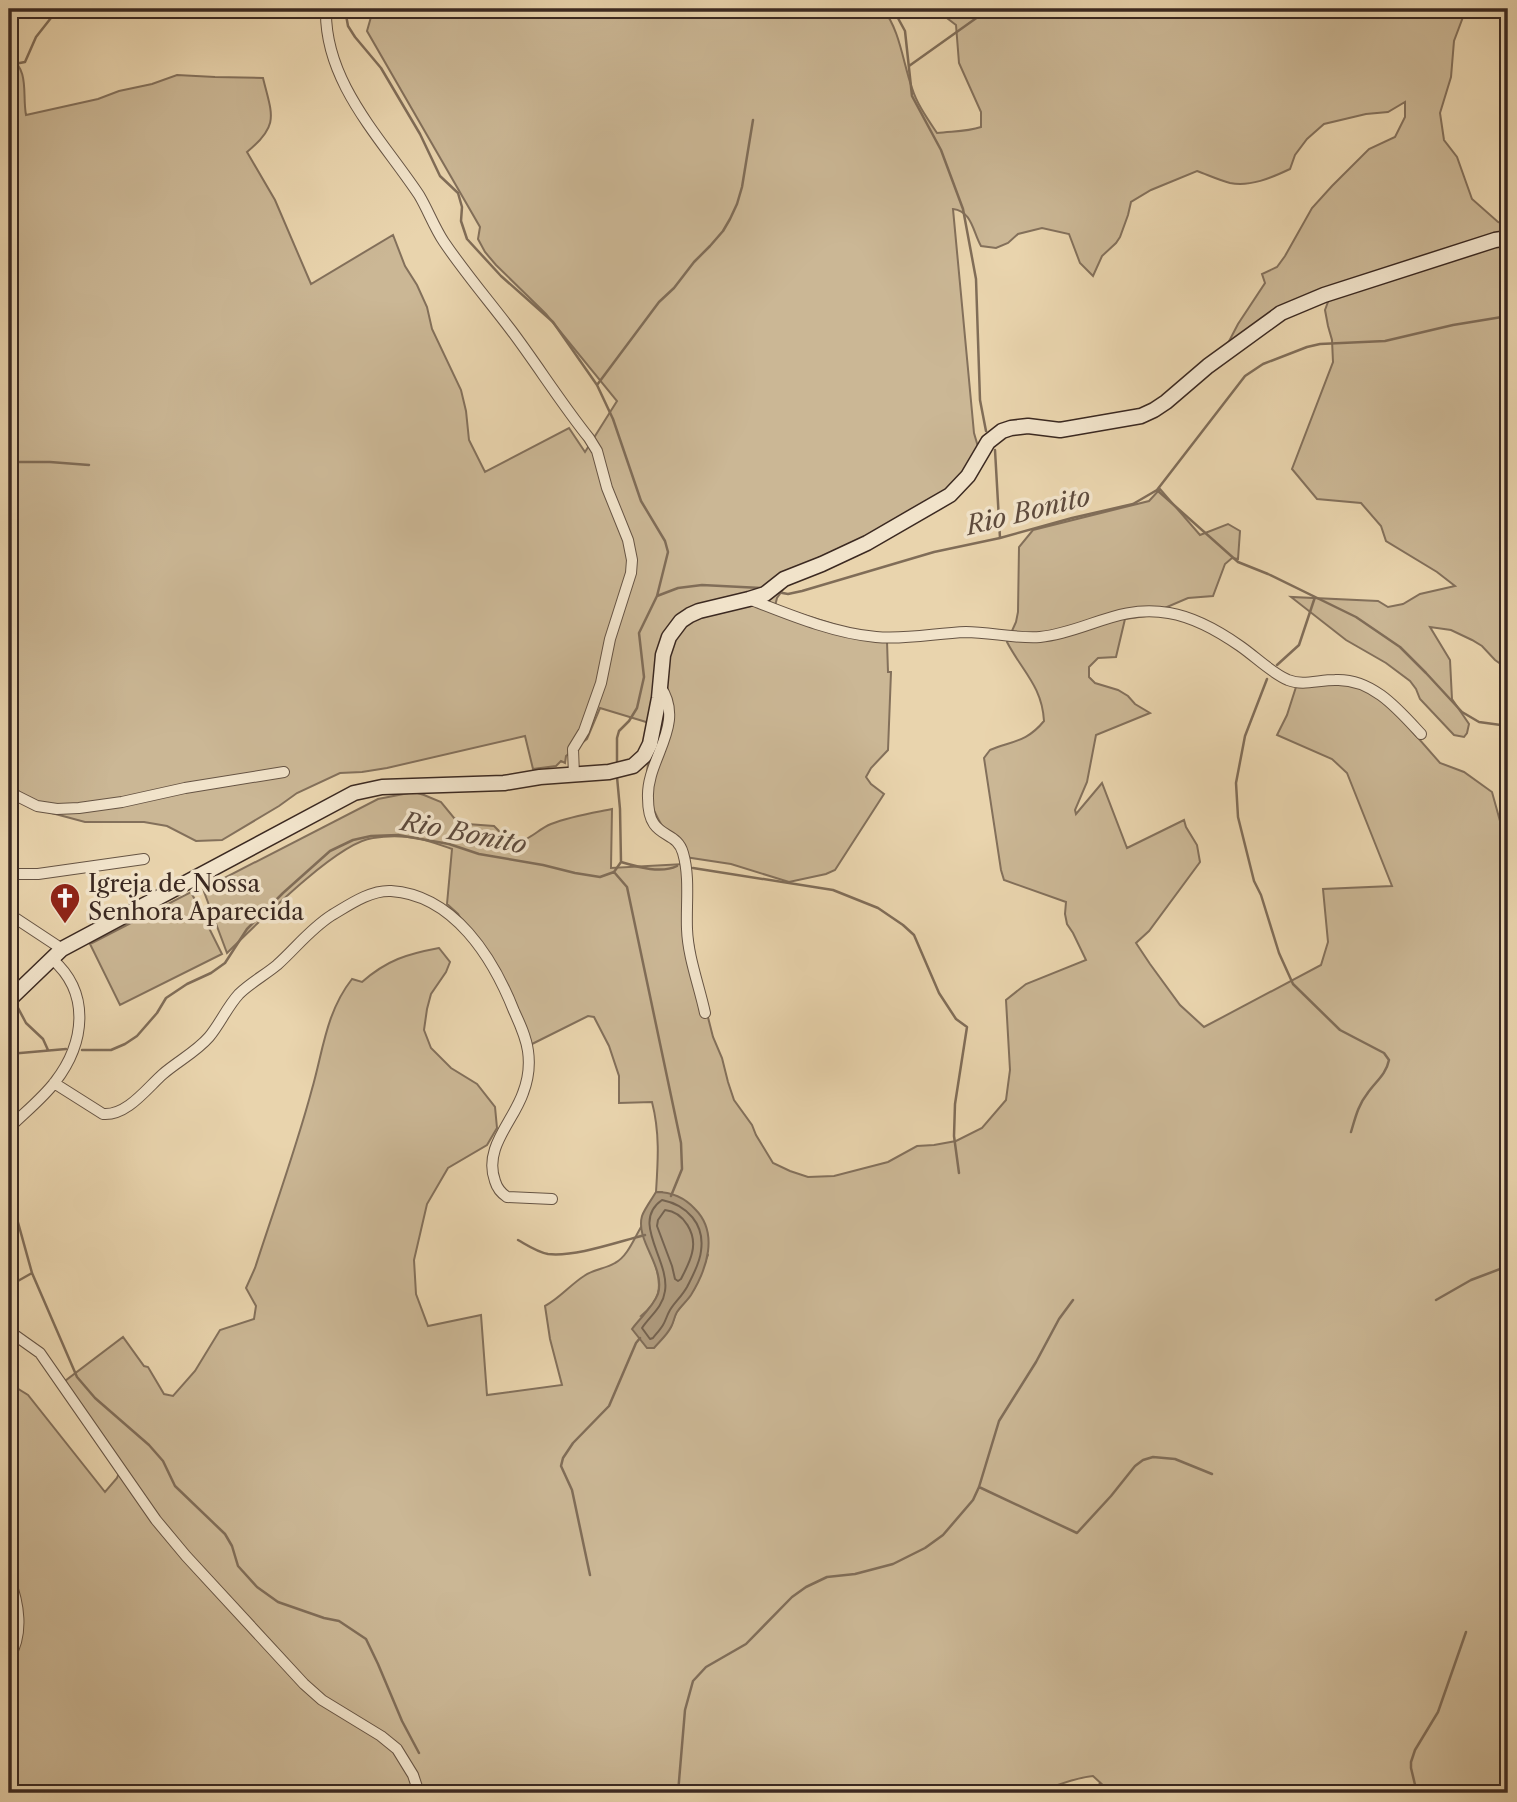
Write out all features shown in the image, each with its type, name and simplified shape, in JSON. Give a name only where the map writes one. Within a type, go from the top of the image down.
[{"type":"street","points":[[326,9],[330,46],[347,90],[368,125],[421,199],[442,238],[471,280],[589,438],[597,451],[607,488],[628,540],[632,560],[631,573],[610,639],[601,683],[584,732],[573,749],[574,775]]},
{"type":"street","points":[[9,1000],[57,954],[354,793],[382,787],[504,783],[540,777],[610,772],[633,766],[640,761],[650,744],[666,645],[669,636],[681,621],[699,611],[750,599],[768,591],[784,579],[867,543],[950,495],[964,482],[988,442],[1002,431],[1028,426],[1060,430],[1141,416],[1166,402],[1208,366],[1281,313],[1324,295],[1494,240],[1508,238]]},
{"type":"street","points":[[750,599],[848,633],[878,637],[966,632],[1037,638],[1063,633],[1107,617],[1130,612],[1151,610],[1173,614],[1224,635],[1287,679],[1298,683],[1343,680],[1374,690],[1389,700],[1421,734]]},
{"type":"street","points":[[660,685],[668,702],[668,725],[650,778],[649,812],[653,823],[678,842],[683,852],[687,880],[689,948],[705,1013]]},
{"type":"street","points":[[9,790],[37,806],[79,808],[284,772]]},
{"type":"street","points":[[9,874],[38,874],[144,859]]},
{"type":"street","points":[[54,1083],[103,1114],[112,1114],[125,1108],[202,1044],[242,991],[277,964],[321,923],[376,893],[391,891],[406,894],[429,901],[454,918],[483,951],[508,996],[525,1038],[528,1066],[523,1093],[495,1146],[493,1175],[502,1194],[508,1197],[552,1199]]},
{"type":"street","points":[[9,914],[57,954],[75,991],[80,1017],[72,1055],[54,1083],[9,1128]]},
{"type":"street","points":[[9,1331],[40,1353],[156,1520],[186,1556],[304,1684],[322,1700],[397,1749],[413,1775],[419,1793]]},
{"type":"street","points":[[9,1578],[15,1597],[19,1628],[15,1648],[9,1658]]},
{"type":"shaded area","points":[[370,9],[883,9],[897,37],[914,94],[937,133],[981,127],[981,112],[959,63],[956,25],[935,9],[1466,9],[1454,41],[1451,77],[1440,113],[1444,140],[1457,157],[1472,199],[1498,222],[1508,226],[1508,669],[1472,640],[1451,630],[1430,627],[1450,660],[1452,699],[1469,724],[1464,737],[1454,735],[1420,699],[1410,681],[1386,663],[1346,640],[1291,597],[1378,601],[1388,607],[1403,604],[1420,594],[1455,586],[1386,541],[1381,526],[1361,503],[1317,499],[1292,469],[1333,362],[1332,340],[1325,310],[1329,299],[1305,303],[1226,347],[1265,283],[1262,274],[1277,267],[1312,208],[1332,186],[1369,149],[1395,137],[1405,117],[1405,102],[1388,112],[1324,124],[1307,139],[1295,155],[1290,169],[1268,178],[1238,184],[1197,171],[1151,190],[1131,202],[1120,237],[1102,256],[1093,276],[1080,263],[1069,234],[1042,228],[1018,234],[1008,243],[996,248],[981,246],[968,218],[953,209],[974,433],[979,450],[954,488],[787,584],[775,606],[887,641],[888,672],[891,672],[888,750],[866,777],[884,794],[835,870],[789,882],[731,864],[685,857],[659,821],[650,801],[648,766],[656,725],[600,708],[587,739],[566,756],[565,763],[561,761],[556,766],[533,769],[525,736],[387,768],[340,773],[297,793],[222,840],[196,841],[167,826],[144,822],[85,822],[48,812],[9,787],[9,56],[23,75],[26,115],[98,99],[177,75],[263,78],[271,119],[265,134],[247,152],[275,200],[311,284],[393,235],[405,266],[427,307],[432,329],[461,390],[469,440],[485,472],[569,428],[585,452],[617,401],[546,314],[485,252],[478,239],[480,227],[367,31]]},
{"type":"shaded area","points":[[1160,489],[1200,535],[1228,524],[1240,531],[1238,559],[1232,558],[1225,564],[1213,596],[1188,598],[1146,616],[1125,619],[1116,657],[1098,658],[1089,667],[1089,677],[1095,683],[1118,690],[1150,713],[1096,735],[1087,782],[1075,810],[1076,814],[1102,783],[1127,848],[1184,820],[1197,845],[1200,862],[1149,931],[1136,943],[1180,1005],[1204,1027],[1321,965],[1328,942],[1323,889],[1392,886],[1347,773],[1332,759],[1277,735],[1296,687],[1351,678],[1391,707],[1440,763],[1464,772],[1492,792],[1508,842],[1508,1793],[1107,1793],[1106,1788],[1093,1776],[1035,1793],[9,1793],[9,1386],[28,1395],[105,1492],[117,1478],[121,1467],[61,1389],[65,1381],[123,1337],[144,1366],[148,1367],[164,1394],[173,1396],[195,1371],[220,1330],[254,1319],[256,1306],[246,1288],[299,1134],[326,1032],[336,1005],[352,979],[362,982],[380,968],[398,959],[439,948],[450,962],[431,994],[424,1030],[431,1048],[451,1068],[477,1084],[495,1107],[497,1128],[487,1145],[448,1168],[427,1204],[414,1260],[416,1294],[428,1326],[481,1315],[487,1395],[562,1385],[545,1306],[584,1276],[623,1257],[641,1227],[659,1285],[655,1300],[641,1316],[669,1329],[676,1313],[694,1289],[708,1255],[662,1192],[656,1192],[658,1158],[652,1102],[619,1103],[619,1076],[609,1046],[594,1017],[588,1016],[528,1046],[507,994],[458,914],[447,904],[452,849],[406,837],[378,837],[358,843],[318,869],[227,953],[203,889],[378,799],[414,792],[424,795],[441,802],[454,818],[467,824],[494,826],[510,842],[527,838],[559,821],[612,809],[611,868],[684,864],[699,982],[713,1037],[734,1100],[752,1125],[773,1163],[808,1177],[834,1176],[888,1162],[917,1146],[956,1141],[982,1128],[1006,1100],[1010,1070],[1006,1000],[1026,984],[1086,960],[1067,924],[1066,902],[1004,880],[1001,870],[984,758],[990,750],[1025,737],[1044,721],[1035,688],[1007,642],[1018,612],[1019,547],[1033,530],[1149,501]]},
{"type":"shaded area","points":[[191,892],[222,954],[120,1005],[90,944]]},
{"type":"water","points":[[656,1192],[677,1196],[695,1209],[707,1229],[708,1251],[697,1285],[677,1312],[670,1330],[654,1348],[647,1348],[632,1329],[658,1294],[658,1274],[641,1225],[643,1213]]},
{"type":"waterway","points":[[9,65],[25,62],[36,37],[58,9]]},
{"type":"waterway","points":[[347,9],[348,26],[381,68],[420,134],[440,176],[458,193],[462,207],[461,221],[467,239],[501,276],[553,322],[597,385],[613,419],[641,501],[665,541],[668,552],[657,596],[639,633],[644,677],[637,708],[619,731],[617,761]]},
{"type":"waterway","points":[[893,9],[905,31],[912,96],[941,150],[963,209],[976,279],[980,400],[986,431]]},
{"type":"waterway","points":[[909,66],[989,9]]},
{"type":"waterway","points":[[597,385],[659,302],[723,231],[737,204],[742,187],[753,120]]},
{"type":"waterway","points":[[777,592],[788,594],[802,591],[934,552],[1133,504],[1157,490],[1245,376],[1263,364],[1320,344],[1385,341],[1453,325],[1508,316]]},
{"type":"waterway","points":[[995,450],[1000,538]]},
{"type":"waterway","points":[[9,462],[89,465]]},
{"type":"waterway","name":"Rio Bonito","points":[[1157,490],[1238,562],[1356,617],[1400,647],[1462,712],[1479,722],[1508,726]]},
{"type":"waterway","name":"Rio Bonito","points":[[657,596],[678,588],[702,585],[761,588]]},
{"type":"waterway","points":[[1277,665],[1299,645],[1315,597]]},
{"type":"waterway","points":[[1267,679],[1245,736],[1236,783],[1238,817],[1254,881],[1279,953],[1293,984],[1340,1030],[1384,1053],[1389,1060],[1383,1074],[1361,1103],[1351,1132]]},
{"type":"waterway","name":"Rio Bonito","points":[[82,1050],[111,1050],[137,1036],[166,998],[225,963],[247,929],[283,893],[330,851],[353,840],[398,835],[575,873],[600,877],[614,872],[621,862],[617,777]]},
{"type":"waterway","points":[[621,862],[657,870],[677,866]]},
{"type":"waterway","points":[[693,868],[833,890],[878,908],[914,935],[939,993],[956,1019],[967,1027],[955,1104],[954,1136],[959,1173]]},
{"type":"waterway","points":[[614,872],[627,887],[681,1143],[682,1169],[671,1196]]},
{"type":"waterway","points":[[17,1006],[26,1023],[43,1039],[48,1050]]},
{"type":"waterway","name":"Rio Bonito","points":[[9,1054],[66,1049]]},
{"type":"waterway","points":[[9,1190],[32,1273],[77,1377],[95,1398],[149,1445],[163,1461],[175,1486],[225,1534],[238,1566],[257,1587],[278,1602],[339,1621],[366,1639],[419,1753]]},
{"type":"waterway","points":[[518,1240],[540,1252],[559,1254],[584,1251],[645,1235]]},
{"type":"waterway","points":[[1436,1300],[1471,1280],[1508,1266]]},
{"type":"waterway","points":[[9,1286],[32,1273]]},
{"type":"waterway","points":[[678,1793],[685,1710],[693,1681],[706,1667],[746,1644],[792,1597],[806,1587],[827,1577],[855,1574],[893,1564],[925,1548],[943,1535],[973,1500],[999,1421],[1073,1300]]},
{"type":"waterway","points":[[590,1575],[572,1490],[561,1466],[573,1443],[609,1406],[640,1338]]},
{"type":"waterway","points":[[979,1487],[1077,1533],[1143,1460],[1153,1457],[1175,1459],[1212,1474]]},
{"type":"waterway","points":[[1417,1793],[1411,1762],[1415,1750],[1438,1712],[1466,1632]]},
{"type":"waterway","points":[[1097,1793],[1100,1783]]},
{"type":"place","name":"Igreja de Nossa Senhora Aparecida","points":[[65,925]]}]
